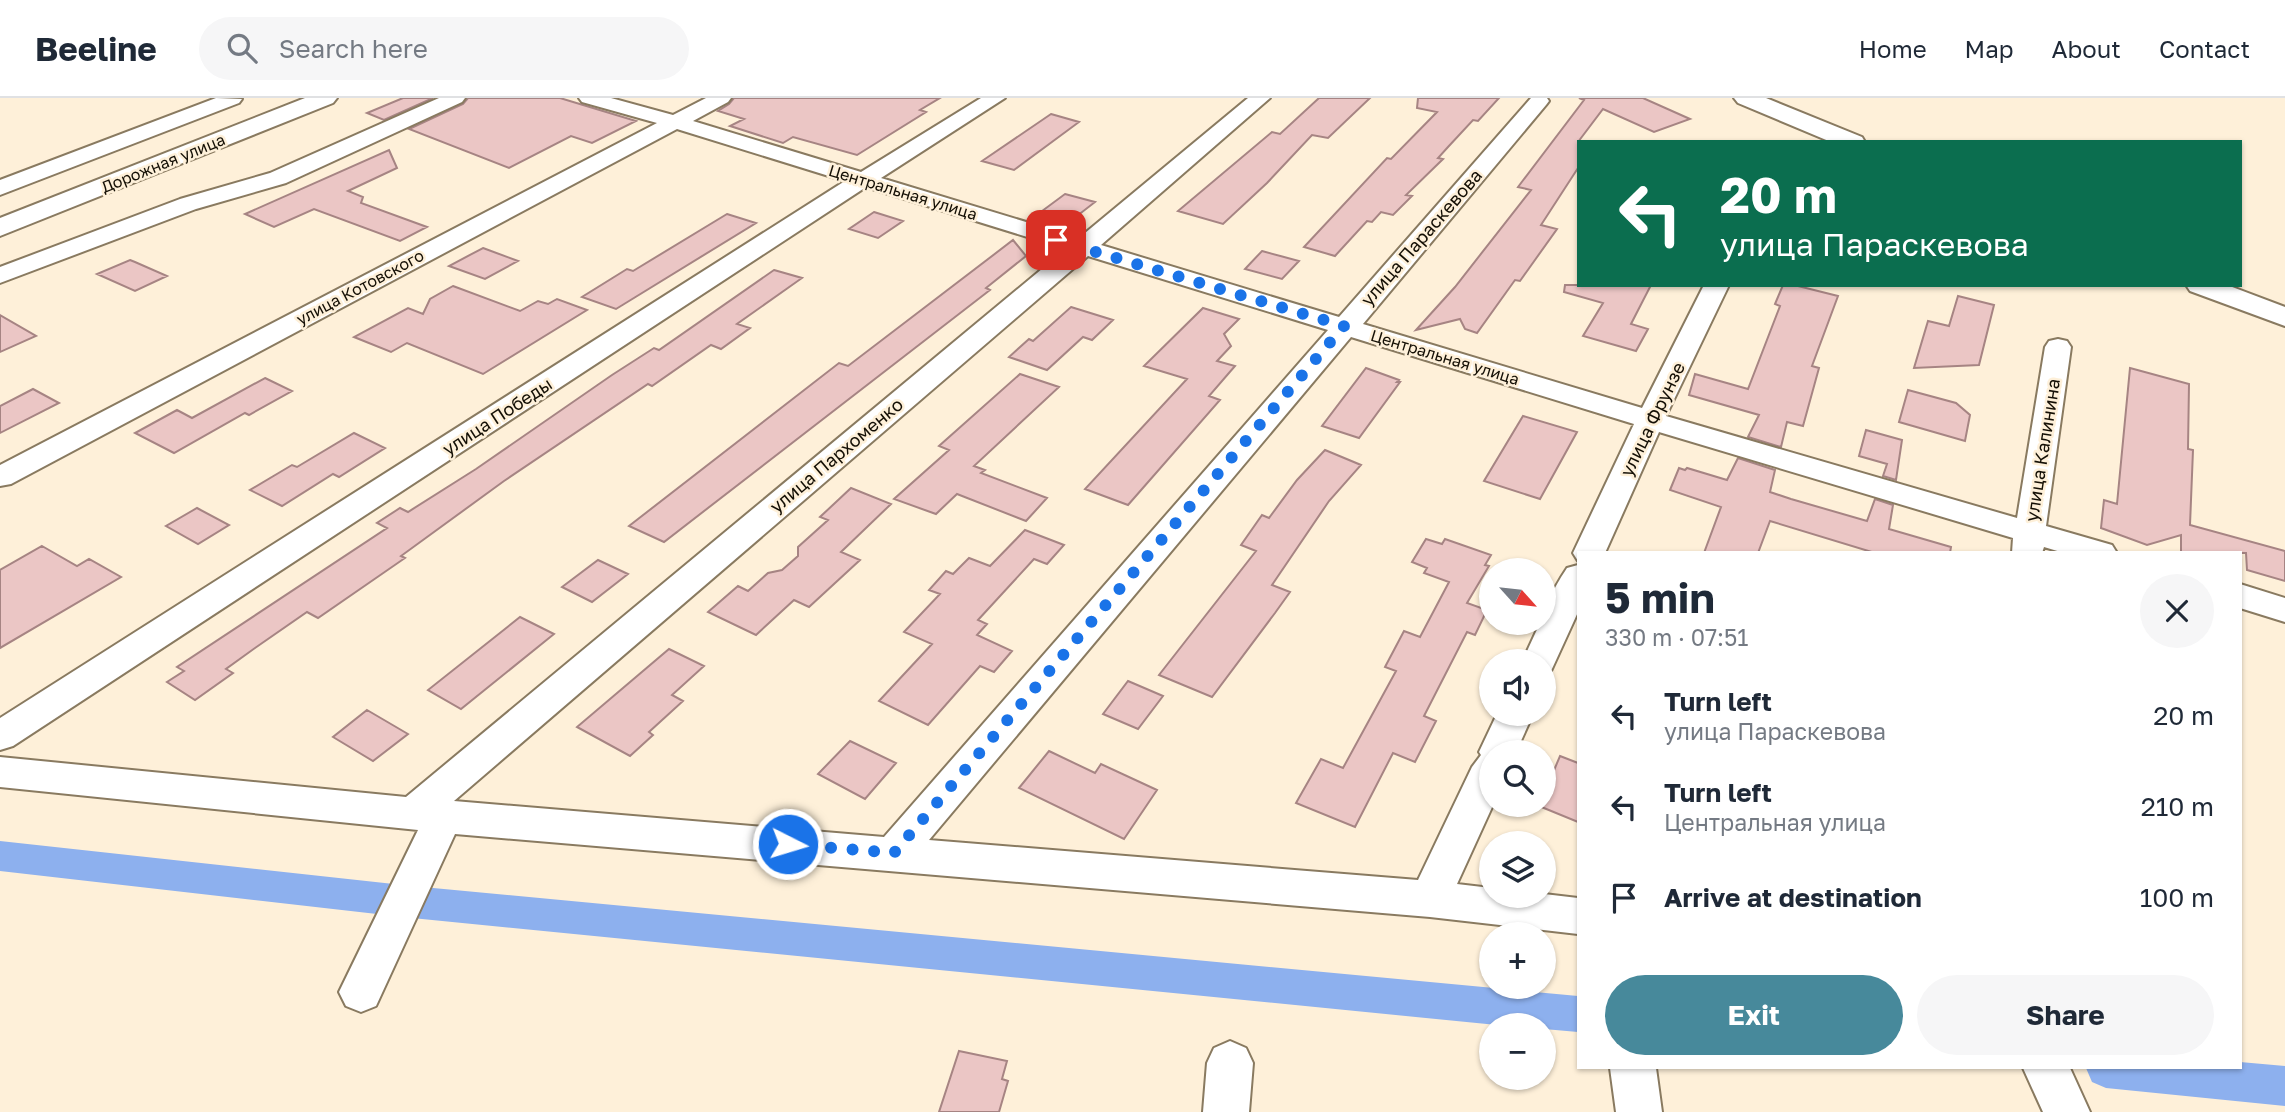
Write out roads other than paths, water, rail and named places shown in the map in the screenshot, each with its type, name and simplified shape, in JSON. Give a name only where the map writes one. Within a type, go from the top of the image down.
[{"type":"main road","name":"Дорожная улица","points":[[0,215],[298,98]]},
{"type":"main road","name":"Дорожная улица","points":[[0,228],[325,98]]},
{"type":"main road","points":[[1731,98],[1832,140]]},
{"type":"main road","points":[[1746,98],[1848,140]]},
{"type":"main road","points":[[2205,287],[2285,317]]},
{"type":"main road","points":[[2222,287],[2285,310]]},
{"type":"street","points":[[0,276],[188,204],[278,178],[456,98]]},
{"type":"street","name":"Центральная улица","points":[[589,98],[864,179],[1650,420],[2028,542],[2088,551]]},
{"type":"street","name":"улица Котовского","points":[[0,477],[721,98]]},
{"type":"street","name":"улица Победы","points":[[0,736],[864,179],[995,98]]},
{"type":"street","name":"улица Пархоменко","points":[[362,992],[428,815],[1080,247],[1260,98]]},
{"type":"street","points":[[0,188],[232,99]]},
{"type":"street","name":"улица Параскевова","points":[[894,853],[1539,101]]},
{"type":"street","points":[[135,136],[170,149]]},
{"type":"street","name":"улица Фрунзе","points":[[1590,551],[1650,420],[1716,287]]},
{"type":"street","name":"улица Калинина","points":[[2028,542],[2058,347]]},
{"type":"street","points":[[1545,649],[1577,578]]},
{"type":"street","points":[[2242,597],[2285,610]]},
{"type":"street","points":[[0,772],[428,815],[1430,899],[1577,916]]},
{"type":"street","points":[[1430,899],[1479,793]]},
{"type":"street","points":[[1226,1112],[1230,1063]]},
{"type":"street","points":[[1633,1069],[1639,1112]]},
{"type":"street","points":[[2046,1069],[2067,1112]]},
{"type":"waterway","points":[[0,856],[412,902],[1577,1014]]},
{"type":"waterway","points":[[2116,1069],[2285,1086]]}]
